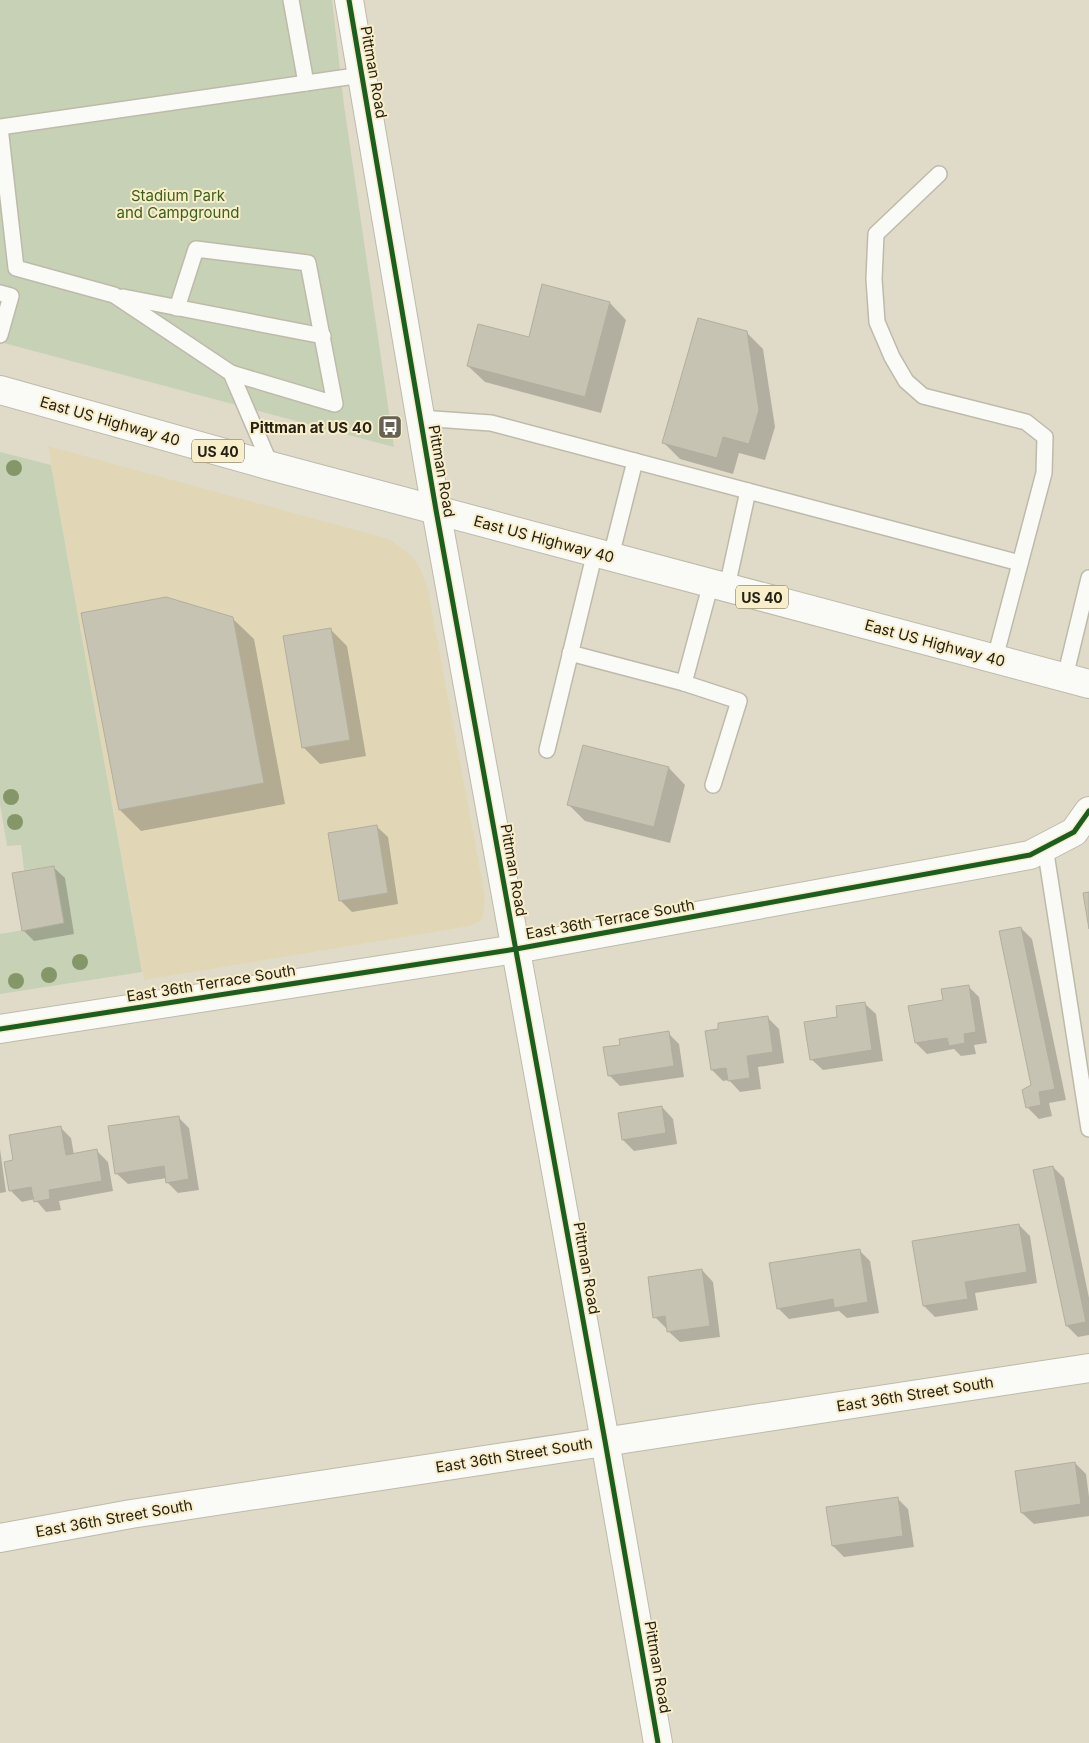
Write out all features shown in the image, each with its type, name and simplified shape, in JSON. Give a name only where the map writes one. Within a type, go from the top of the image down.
[{"type":"street","name":"Pittman Road","points":[[349,0],[436,510],[658,1743]]},
{"type":"street","name":"East US Highway 40","points":[[0,390],[271,466],[1077,680]]},
{"type":"street","name":"East 36th Terrace South","points":[[0,1029],[516,949],[1030,855],[1074,832],[1089,811]]},
{"type":"street","name":"East 36th Street South","points":[[0,1538],[141,1512],[1089,1368]]},
{"type":"lane","points":[[291,0],[306,83]]},
{"type":"lane","points":[[0,335],[6,294],[16,268],[0,127],[362,75]]},
{"type":"lane","points":[[939,174],[876,234],[874,279],[877,322],[892,357],[906,381],[923,396],[1026,422],[1045,437],[1044,473],[994,658]]},
{"type":"lane","points":[[114,295],[232,373],[335,404],[308,263],[196,250],[177,308]]},
{"type":"lane","points":[[16,268],[114,295],[323,336]]},
{"type":"lane","points":[[232,373],[271,466]]},
{"type":"lane","points":[[420,418],[491,423],[1020,563]]},
{"type":"lane","points":[[547,750],[570,653],[635,461]]},
{"type":"lane","points":[[684,683],[719,585],[748,491]]},
{"type":"lane","points":[[1077,680],[1089,578]]},
{"type":"lane","points":[[570,653],[684,683],[739,701],[713,785]]},
{"type":"lane","points":[[1045,847],[1089,1129]]},
{"type":"shaded area","points":[[48,446],[389,539],[412,556],[421,570],[428,590],[485,896],[483,916],[479,922],[470,926],[144,980]]},
{"type":"green space","name":"Stadium Park and Campground","points":[[0,0],[332,0],[344,105],[394,447],[0,342]]},
{"type":"green space","points":[[0,452],[51,465],[142,972],[0,994],[0,934],[64,923],[54,866],[24,870],[21,845],[7,846],[0,804]]},
{"type":"building","points":[[542,284],[610,302],[585,397],[467,366],[478,324],[529,337]]},
{"type":"building","points":[[698,318],[747,331],[759,410],[749,444],[723,437],[717,458],[662,443]]},
{"type":"building","points":[[166,597],[233,617],[264,783],[119,810],[81,613]]},
{"type":"building","points":[[331,628],[350,740],[302,748],[283,636]]},
{"type":"building","points":[[583,745],[669,767],[654,827],[567,805]]},
{"type":"building","points":[[377,825],[388,893],[339,901],[328,833]]},
{"type":"building","points":[[54,866],[64,923],[22,931],[12,873]]},
{"type":"building","points":[[1089,892],[1089,929],[1083,893]]},
{"type":"building","points":[[1021,927],[1055,1089],[1039,1092],[1041,1105],[1026,1108],[1022,1090],[1031,1085],[999,931]]},
{"type":"building","points":[[969,985],[976,1032],[964,1034],[965,1043],[949,1046],[947,1038],[915,1043],[908,1006],[943,1000],[941,989]]},
{"type":"building","points":[[865,1002],[872,1050],[810,1060],[804,1022],[837,1017],[836,1006]]},
{"type":"building","points":[[768,1016],[773,1052],[747,1056],[750,1078],[728,1081],[726,1068],[711,1070],[705,1031],[718,1029],[718,1023]]},
{"type":"building","points":[[669,1031],[674,1066],[608,1076],[603,1047],[620,1045],[619,1039]]},
{"type":"building","points":[[662,1106],[666,1133],[622,1140],[618,1113]]},
{"type":"building","points":[[179,1116],[189,1179],[166,1183],[164,1166],[115,1174],[108,1126]]},
{"type":"building","points":[[61,1126],[66,1155],[97,1149],[102,1181],[49,1190],[50,1199],[34,1202],[31,1187],[9,1191],[4,1162],[13,1160],[9,1135]]},
{"type":"building","points":[[1053,1166],[1086,1322],[1066,1326],[1033,1170]]},
{"type":"building","points":[[1019,1224],[1027,1272],[965,1282],[968,1299],[923,1306],[912,1241]]},
{"type":"building","points":[[860,1249],[868,1302],[834,1308],[833,1299],[777,1309],[769,1263]]},
{"type":"building","points":[[702,1269],[710,1326],[667,1332],[665,1316],[653,1318],[648,1277]]},
{"type":"building","points":[[1075,1462],[1081,1504],[1021,1513],[1015,1471]]},
{"type":"building","points":[[898,1497],[903,1536],[832,1546],[826,1507]]},
{"type":"cycle path","points":[[349,0],[436,510],[658,1743]]},
{"type":"cycle path","points":[[0,1029],[516,949],[1030,855],[1074,832],[1089,811]]},
{"type":"place","name":"Pittman at US 40","points":[[390,427]]}]
